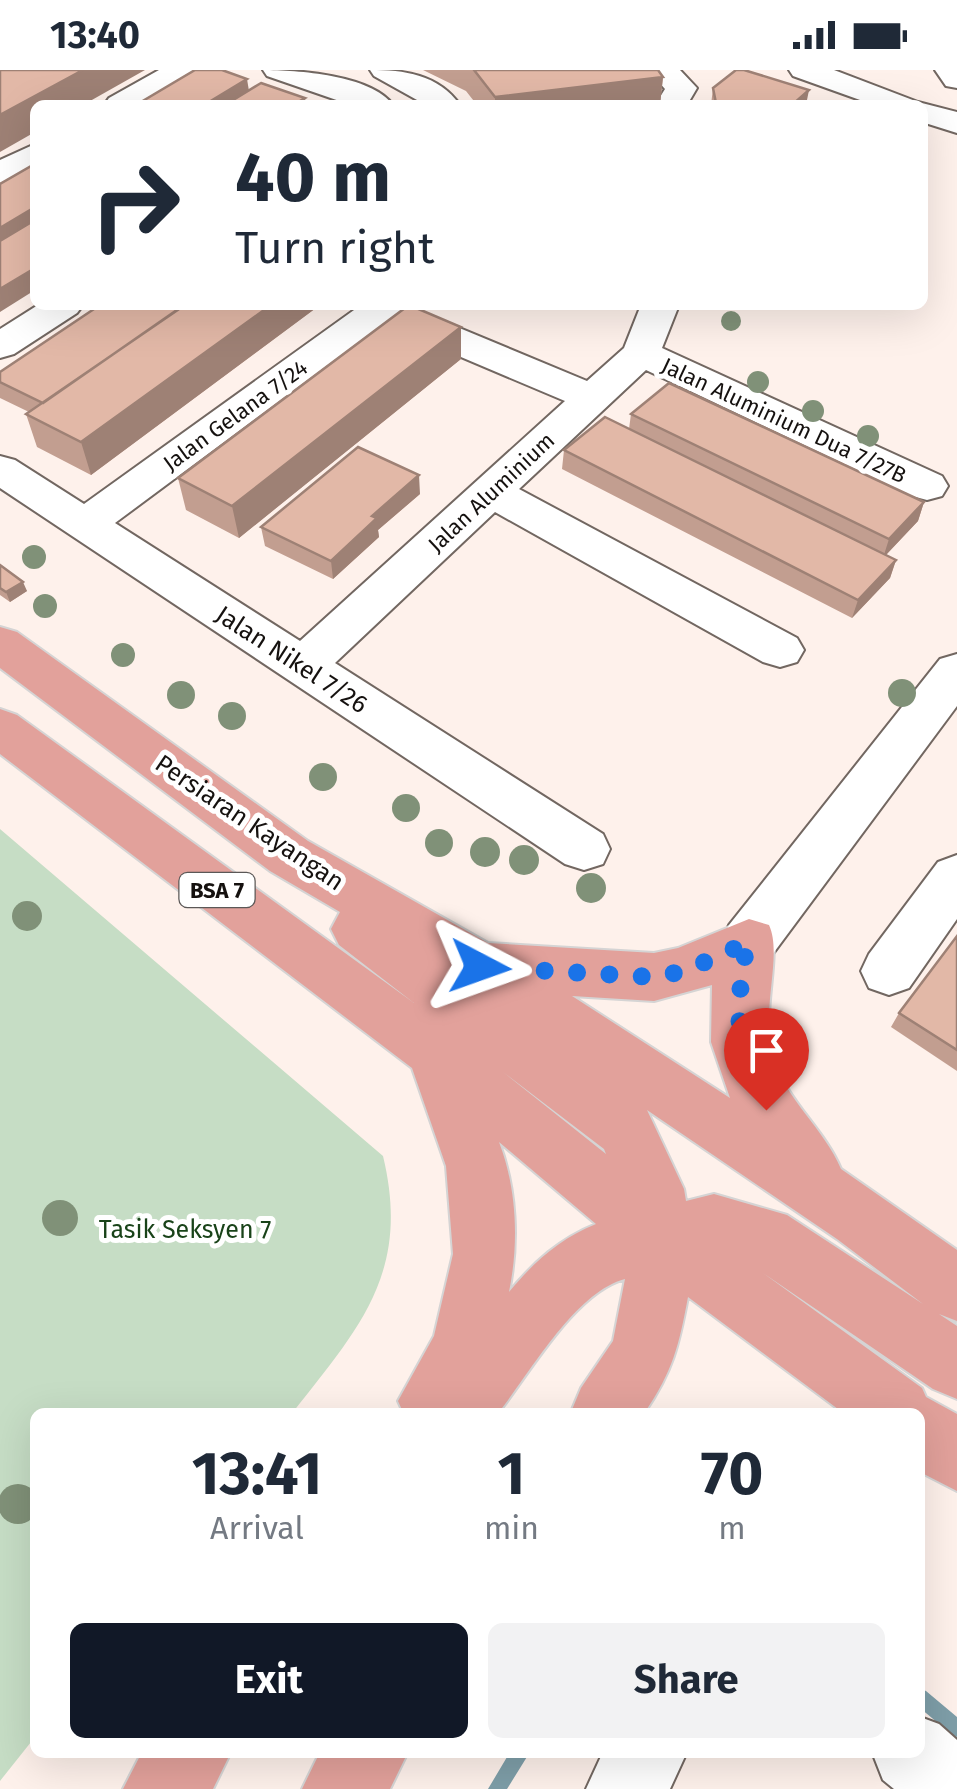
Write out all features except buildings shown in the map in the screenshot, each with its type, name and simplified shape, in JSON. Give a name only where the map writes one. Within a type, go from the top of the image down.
[{"type":"main road","name":"Persiaran Kayangan","points":[[0,644],[290,856],[480,967],[858,1217],[957,1289]]},
{"type":"main road","name":"BSA 7","points":[[0,728],[435,1052],[658,1237],[893,1408]]},
{"type":"main road","points":[[290,856],[362,934],[624,1129],[654,1189],[657,1287],[644,1355],[608,1408]]},
{"type":"main road","points":[[480,967],[654,977],[685,971],[749,942]]},
{"type":"main road","points":[[749,942],[741,970],[739,1039],[766,1110],[804,1164],[858,1217]]},
{"type":"main road","points":[[427,1408],[464,1349],[485,1254],[477,1166],[435,1052]]},
{"type":"main road","points":[[460,1408],[558,1283],[598,1255],[714,1225],[764,1238],[957,1365]]},
{"type":"main road","points":[[925,1433],[957,1456]]},
{"type":"main road","points":[[925,1473],[957,1485]]},
{"type":"main road","points":[[163,1789],[187,1758]]},
{"type":"main road","points":[[342,1789],[365,1758]]},
{"type":"street","points":[[129,100],[181,70]]},
{"type":"street","points":[[278,70],[366,100]]},
{"type":"street","points":[[385,70],[440,100]]},
{"type":"street","points":[[664,70],[681,88],[674,100]]},
{"type":"street","points":[[804,70],[890,100]]},
{"type":"street","points":[[950,70],[957,79]]},
{"type":"street","points":[[928,113],[957,123]]},
{"type":"street","points":[[0,346],[56,310]]},
{"type":"street","name":"Jalan Gelana 7/24","points":[[84,524],[378,310]]},
{"type":"street","points":[[389,310],[592,398]]},
{"type":"street","name":"Jalan Aluminium","points":[[302,666],[641,353],[658,310]]},
{"type":"street","name":"Jalan Aluminium Dua 7/27B","points":[[641,353],[927,486]]},
{"type":"street","name":"Jalan Nikel 7/26","points":[[0,469],[584,849]]},
{"type":"street","points":[[492,492],[780,650]]},
{"type":"street","points":[[749,942],[957,671]]},
{"type":"street","points":[[888,971],[957,877]]},
{"type":"street","points":[[626,1789],[644,1758]]},
{"type":"street","points":[[918,1758],[953,1789]]},
{"type":"green space","name":"Tasik Seksyen 7","points":[[0,829],[383,1156],[390,1197],[390,1233],[374,1296],[339,1352],[296,1408],[30,1408],[30,1743],[0,1781]]},
{"type":"waterway","points":[[925,1701],[957,1728]]},
{"type":"waterway","points":[[497,1789],[517,1758]]},
{"type":"route","points":[[480,967],[654,977],[685,971],[749,942],[741,970],[739,1039],[766,1110]]}]
